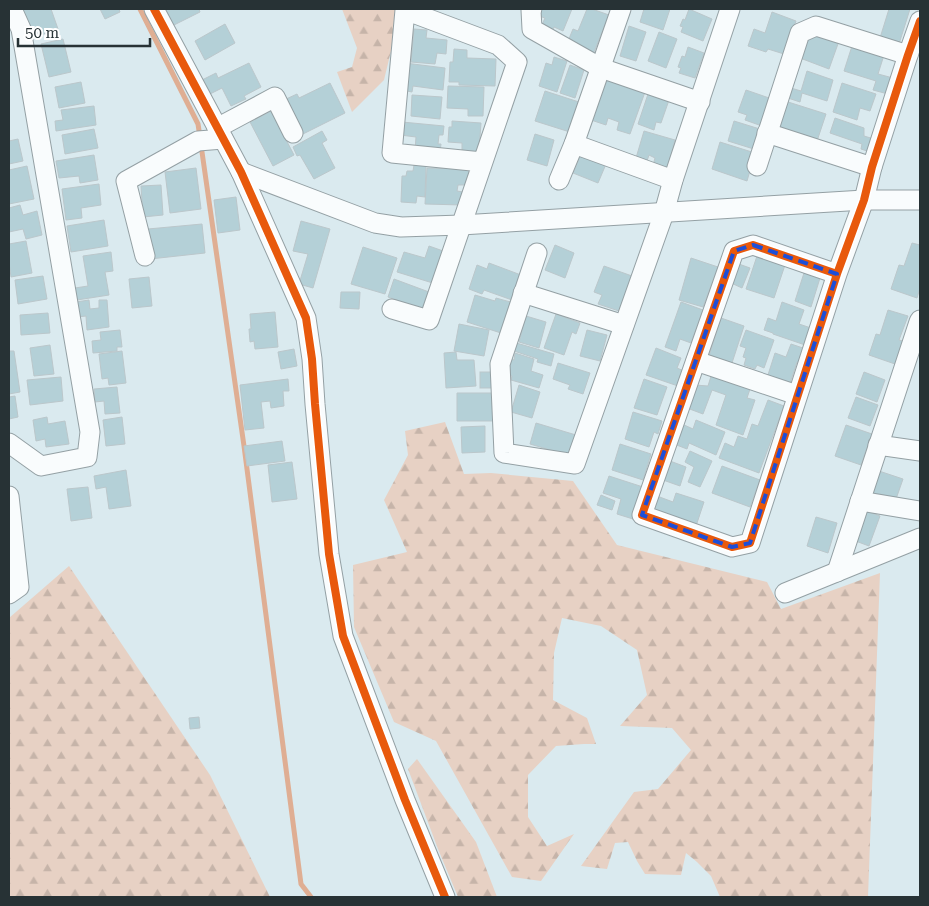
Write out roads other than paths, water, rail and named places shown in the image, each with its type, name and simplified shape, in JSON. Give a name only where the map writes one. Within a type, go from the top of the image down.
[{"type":"street","points":[[9,443],[41,466],[87,457],[90,432],[21,28],[12,9]]},
{"type":"street","points":[[154,9],[211,137],[241,172],[306,318],[312,359],[329,554],[343,636],[405,800],[445,897]]},
{"type":"street","points":[[532,9],[532,29],[601,68],[700,102]]},
{"type":"street","points":[[559,180],[574,144],[621,9]]},
{"type":"street","points":[[537,253],[500,364],[504,453],[574,464],[664,212],[730,9]]},
{"type":"street","points":[[392,309],[429,320],[517,62],[498,45],[405,10],[392,153],[482,162]]},
{"type":"street","points":[[837,274],[753,245],[734,250],[642,515],[732,547],[750,543],[837,274],[864,200],[872,166],[920,21]]},
{"type":"street","points":[[757,166],[800,33],[816,26],[908,54]]},
{"type":"street","points":[[145,256],[126,181],[211,137],[275,97],[293,133]]},
{"type":"street","points":[[767,134],[872,166]]},
{"type":"street","points":[[574,144],[673,180]]},
{"type":"street","points":[[241,172],[375,223],[401,227],[864,200],[920,200]]},
{"type":"street","points":[[524,293],[624,325]]},
{"type":"street","points":[[837,572],[920,320]]},
{"type":"street","points":[[696,362],[798,395]]},
{"type":"street","points":[[878,445],[920,451]]},
{"type":"street","points":[[9,496],[19,586],[9,594]]},
{"type":"street","points":[[860,502],[920,511]]},
{"type":"street","points":[[785,593],[920,538]]},
{"type":"waterway","points":[[140,9],[198,124],[200,137]]},
{"type":"waterway","points":[[201,145],[244,446],[301,884],[311,897]]}]
